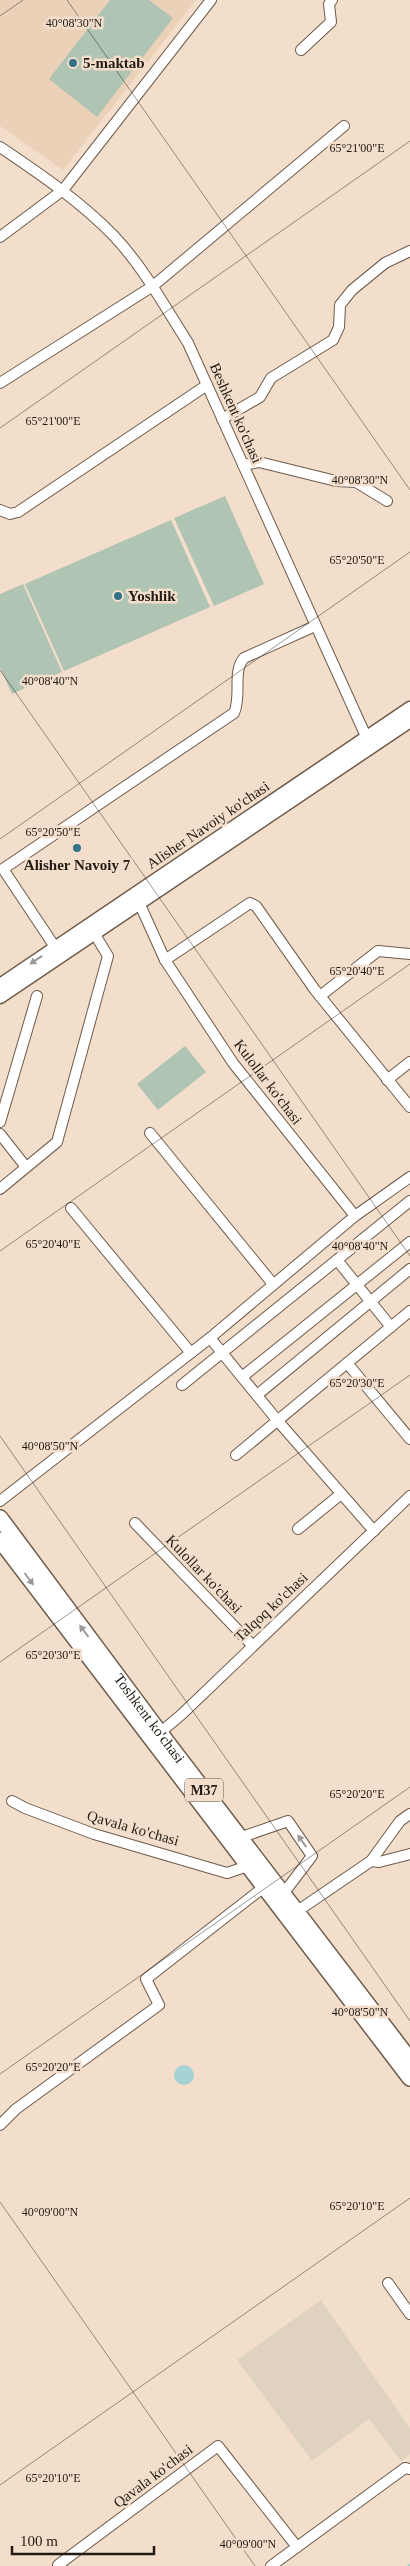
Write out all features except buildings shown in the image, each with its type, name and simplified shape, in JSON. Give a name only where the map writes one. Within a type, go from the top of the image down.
[{"type":"highway","name":"Toshkent ko'chasi","points":[[0,1518],[248,1866],[410,2078]]},
{"type":"highway","name":"Toshkent ko'chasi","points":[[0,1540],[239,1838],[410,2060]]},
{"type":"main road","name":"Alisher Navoiy ko'chasi","points":[[0,985],[54,948],[137,898],[369,742],[410,708]]},
{"type":"main road","name":"Alisher Navoiy ko'chasi","points":[[369,742],[410,721]]},
{"type":"main road","name":"Alisher Navoiy ko'chasi","points":[[0,997],[94,933],[137,898]]},
{"type":"street","points":[[0,237],[63,190],[212,0]]},
{"type":"street","points":[[301,50],[331,22],[329,4],[332,0]]},
{"type":"street","points":[[0,383],[153,286],[344,126]]},
{"type":"street","name":"Beshkent ko'chasi","points":[[0,147],[63,190],[114,237],[153,286],[188,343],[369,742]]},
{"type":"street","points":[[222,419],[260,397],[271,378],[333,340],[339,327],[340,305],[352,290],[385,263],[410,251]]},
{"type":"street","points":[[0,510],[10,514],[18,512],[207,385]]},
{"type":"street","points":[[243,465],[259,462],[336,482],[356,482],[387,501]]},
{"type":"street","points":[[54,948],[2,867],[234,713],[239,702],[238,670],[244,658],[315,626]]},
{"type":"street","name":"Kulollar ko'chasi","points":[[137,898],[165,960],[233,1063],[355,1216]]},
{"type":"street","points":[[165,960],[250,904],[256,906],[320,996],[410,1107]]},
{"type":"street","points":[[0,1189],[57,1142],[108,956],[94,933]]},
{"type":"street","points":[[320,996],[378,951],[410,954]]},
{"type":"street","points":[[0,1122],[37,996]]},
{"type":"street","points":[[387,1080],[410,1062]]},
{"type":"street","points":[[150,1133],[273,1284]]},
{"type":"street","points":[[0,1134],[26,1168]]},
{"type":"street","points":[[0,1501],[210,1338],[355,1216],[410,1177]]},
{"type":"street","points":[[182,1385],[410,1201]]},
{"type":"street","points":[[71,1208],[191,1353]]},
{"type":"street","points":[[242,1377],[410,1242]]},
{"type":"street","points":[[337,1260],[391,1327]]},
{"type":"street","points":[[257,1395],[410,1269]]},
{"type":"street","points":[[236,1455],[410,1311]]},
{"type":"street","points":[[210,1338],[277,1420],[374,1531]]},
{"type":"street","points":[[347,1362],[410,1440]]},
{"type":"street","points":[[298,1529],[341,1494]]},
{"type":"street","name":"Talqoq ko'chasi","points":[[156,1736],[410,1496]]},
{"type":"street","name":"Kulollar ko'chasi","points":[[135,1523],[252,1645]]},
{"type":"street","name":"Qavala ko'chasi","points":[[12,1801],[25,1808],[94,1834],[227,1873],[248,1866]]},
{"type":"street","points":[[296,1912],[371,1861],[400,1821],[410,1814]]},
{"type":"street","points":[[239,1838],[288,1821],[312,1856],[283,1894]]},
{"type":"street","points":[[371,1861],[379,1862],[410,1854]]},
{"type":"street","points":[[0,2125],[16,2109],[159,2006],[146,1979],[264,1887]]},
{"type":"street","points":[[388,2283],[410,2314]]},
{"type":"street","name":"Qavala ko'chasi","points":[[58,2565],[218,2446],[297,2547]]},
{"type":"street","points":[[271,2566],[408,2468]]},
{"type":"shaded area","name":"5-maktab","points":[[0,0],[196,0],[63,170],[0,126]]},
{"type":"shaded area","points":[[321,2300],[410,2428],[410,2454],[401,2461],[369,2419],[312,2461],[237,2360]]},
{"type":"green space","points":[[110,0],[149,0],[173,18],[97,117],[49,79]]},
{"type":"green space","points":[[225,496],[264,584],[214,606],[174,518]]},
{"type":"green space","name":"Yoshlik","points":[[171,520],[210,607],[64,671],[25,584]]},
{"type":"green space","points":[[23,584],[62,672],[12,694],[0,668],[0,594]]},
{"type":"green space","points":[[185,1046],[206,1072],[158,1110],[137,1084]]},
{"type":"water","points":[[184,2065],[191,2068],[194,2075],[191,2082],[184,2085],[177,2082],[174,2075],[177,2068]]},
{"type":"place","name":"5-maktab","points":[[73,63]]},
{"type":"place","name":"Yoshlik","points":[[118,596]]},
{"type":"place","name":"Alisher Navoiy 7","points":[[77,848]]}]
